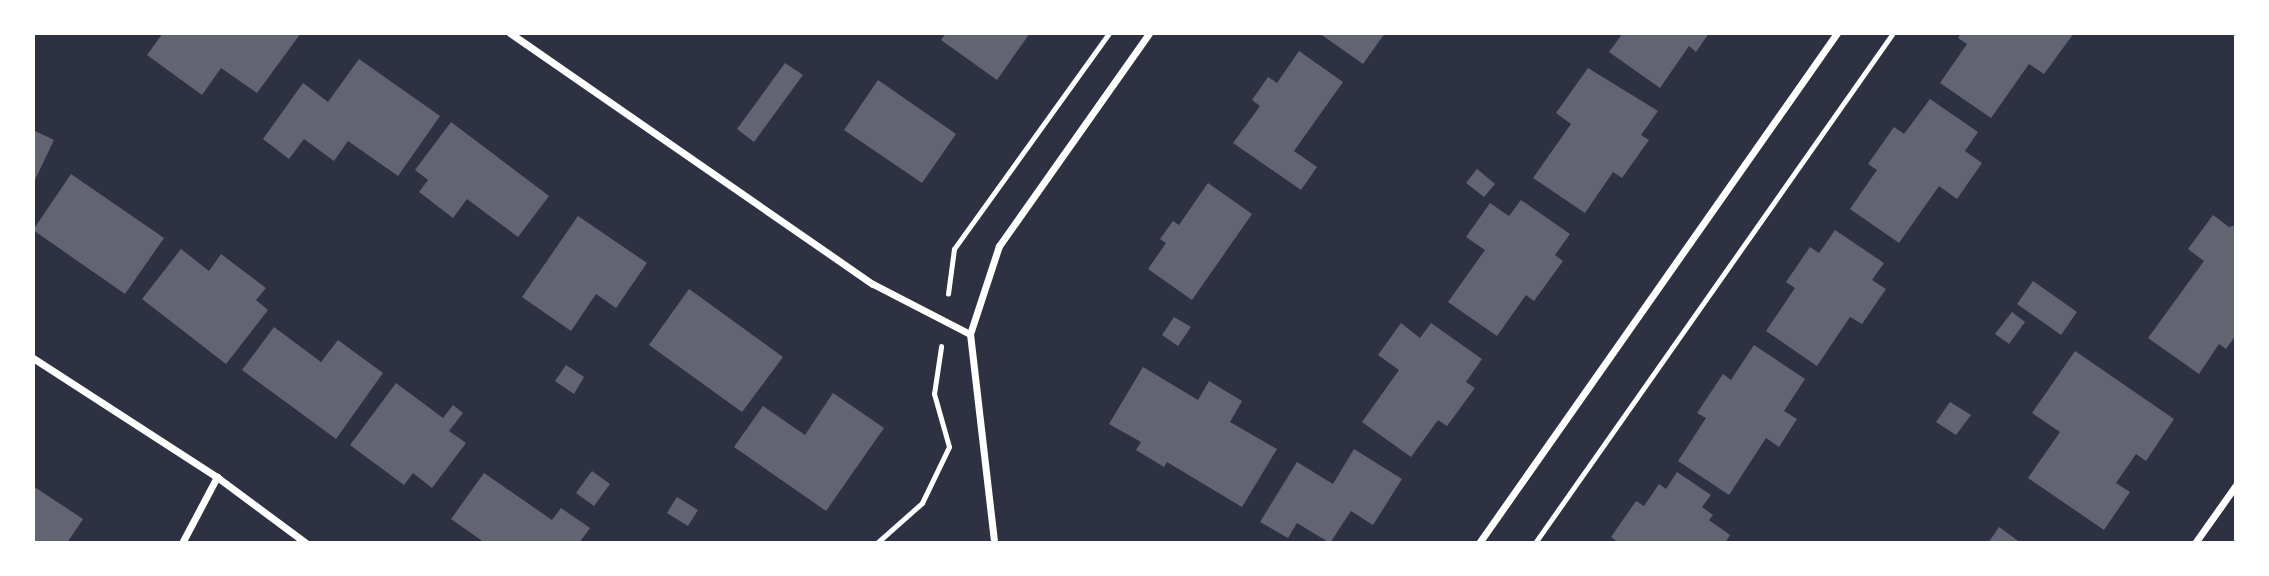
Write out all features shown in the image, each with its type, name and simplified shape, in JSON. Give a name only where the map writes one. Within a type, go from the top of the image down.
[{"type":"street","points":[[510,33],[873,284],[970,334]]},
{"type":"street","points":[[993,542],[970,334],[999,246],[1149,33]]},
{"type":"street","points":[[1479,543],[1836,33]]},
{"type":"street","points":[[33,358],[217,477],[306,543]]},
{"type":"street","points":[[182,543],[217,477]]},
{"type":"street","points":[[2195,543],[2236,485]]},
{"type":"path","points":[[1535,543],[1893,33]]},
{"type":"building","points":[[163,33],[301,33],[257,93],[221,68],[202,95],[147,55]]},
{"type":"building","points":[[946,33],[1030,33],[997,80],[941,40]]},
{"type":"building","points":[[1319,33],[1385,33],[1363,64]]},
{"type":"building","points":[[1623,33],[1709,33],[1696,52],[1689,46],[1660,88],[1609,52]]},
{"type":"building","points":[[1961,33],[2074,33],[2044,74],[2029,64],[1991,118],[1940,83],[1967,44],[1958,38]]},
{"type":"building","points":[[1299,51],[1343,82],[1294,151],[1317,167],[1301,190],[1233,143],[1260,106],[1252,100],[1268,77],[1277,83]]},
{"type":"building","points":[[359,59],[440,116],[398,176],[348,141],[334,161],[304,139],[289,159],[263,139],[303,83],[328,102]]},
{"type":"building","points":[[785,63],[803,75],[754,142],[737,129]]},
{"type":"building","points":[[1588,68],[1658,111],[1641,135],[1649,140],[1622,178],[1613,172],[1585,213],[1533,178],[1571,124],[1556,113]]},
{"type":"building","points":[[878,80],[956,134],[922,183],[844,130]]},
{"type":"building","points":[[1930,99],[1978,132],[1965,151],[1982,163],[1957,199],[1939,186],[1899,243],[1850,209],[1877,170],[1868,164],[1894,127],[1904,134]]},
{"type":"building","points":[[451,122],[549,196],[518,237],[467,199],[453,218],[419,192],[428,180],[415,170]]},
{"type":"building","points":[[33,130],[54,140],[33,184]]},
{"type":"building","points":[[1477,169],[1495,184],[1484,197],[1466,183]]},
{"type":"building","points":[[71,174],[164,238],[125,294],[33,230]]},
{"type":"building","points":[[1208,183],[1252,214],[1192,300],[1148,269],[1166,243],[1160,239],[1173,221],[1179,225]]},
{"type":"building","points":[[1521,200],[1570,234],[1555,255],[1563,261],[1534,301],[1526,295],[1497,336],[1448,302],[1485,250],[1466,237],[1490,203],[1509,216]]},
{"type":"building","points":[[2213,215],[2229,227],[2236,225],[2236,335],[2226,349],[2219,344],[2199,374],[2148,338],[2204,261],[2188,249]]},
{"type":"building","points":[[578,216],[647,263],[616,308],[596,294],[571,331],[522,297]]},
{"type":"building","points":[[1835,230],[1884,263],[1872,280],[1886,289],[1862,324],[1850,317],[1817,366],[1766,331],[1795,288],[1786,282],[1810,247],[1819,253]]},
{"type":"building","points":[[181,249],[209,271],[221,254],[266,288],[256,300],[268,310],[226,364],[142,299]]},
{"type":"building","points":[[2033,281],[2077,312],[2061,335],[2017,304]]},
{"type":"building","points":[[689,289],[783,357],[742,412],[649,345]]},
{"type":"building","points":[[2012,312],[2025,322],[2009,344],[1995,334]]},
{"type":"building","points":[[1174,317],[1191,327],[1178,346],[1162,335]]},
{"type":"building","points":[[1401,323],[1420,338],[1431,323],[1482,359],[1466,382],[1475,388],[1447,426],[1438,420],[1411,457],[1362,422],[1399,370],[1378,355]]},
{"type":"building","points":[[274,327],[321,362],[338,340],[383,373],[336,439],[242,370]]},
{"type":"building","points":[[1754,345],[1805,379],[1784,411],[1797,419],[1779,447],[1766,438],[1729,495],[1678,461],[1706,418],[1697,413],[1723,374],[1731,380]]},
{"type":"building","points":[[2075,351],[2174,419],[2146,461],[2136,454],[2116,483],[2130,492],[2104,530],[2028,478],[2060,432],[2032,413]]},
{"type":"building","points":[[566,365],[584,377],[574,394],[555,381]]},
{"type":"building","points":[[1143,367],[1198,400],[1209,381],[1242,401],[1230,422],[1277,449],[1242,507],[1167,462],[1164,467],[1136,450],[1141,442],[1109,424]]},
{"type":"building","points":[[396,383],[443,418],[453,405],[463,413],[449,431],[466,443],[432,488],[413,473],[404,485],[350,445]]},
{"type":"building","points":[[833,393],[884,428],[826,511],[734,447],[763,406],[805,435]]},
{"type":"building","points":[[1950,402],[1971,415],[1956,435],[1936,422]]},
{"type":"building","points":[[1354,449],[1402,479],[1373,525],[1351,511],[1330,543],[1297,523],[1288,538],[1260,522],[1297,462],[1333,484]]},
{"type":"building","points":[[592,471],[610,484],[594,506],[576,493]]},
{"type":"building","points":[[1677,472],[1711,495],[1702,507],[1713,515],[1709,520],[1730,535],[1725,543],[1619,543],[1611,537],[1636,501],[1644,506],[1659,484],[1666,489]]},
{"type":"building","points":[[484,473],[552,520],[561,508],[590,528],[579,543],[485,543],[451,519]]},
{"type":"building","points":[[33,486],[83,519],[67,543],[33,543]]},
{"type":"building","points":[[677,497],[698,510],[688,526],[667,513]]},
{"type":"building","points":[[1999,527],[2021,543],[1988,543]]}]
